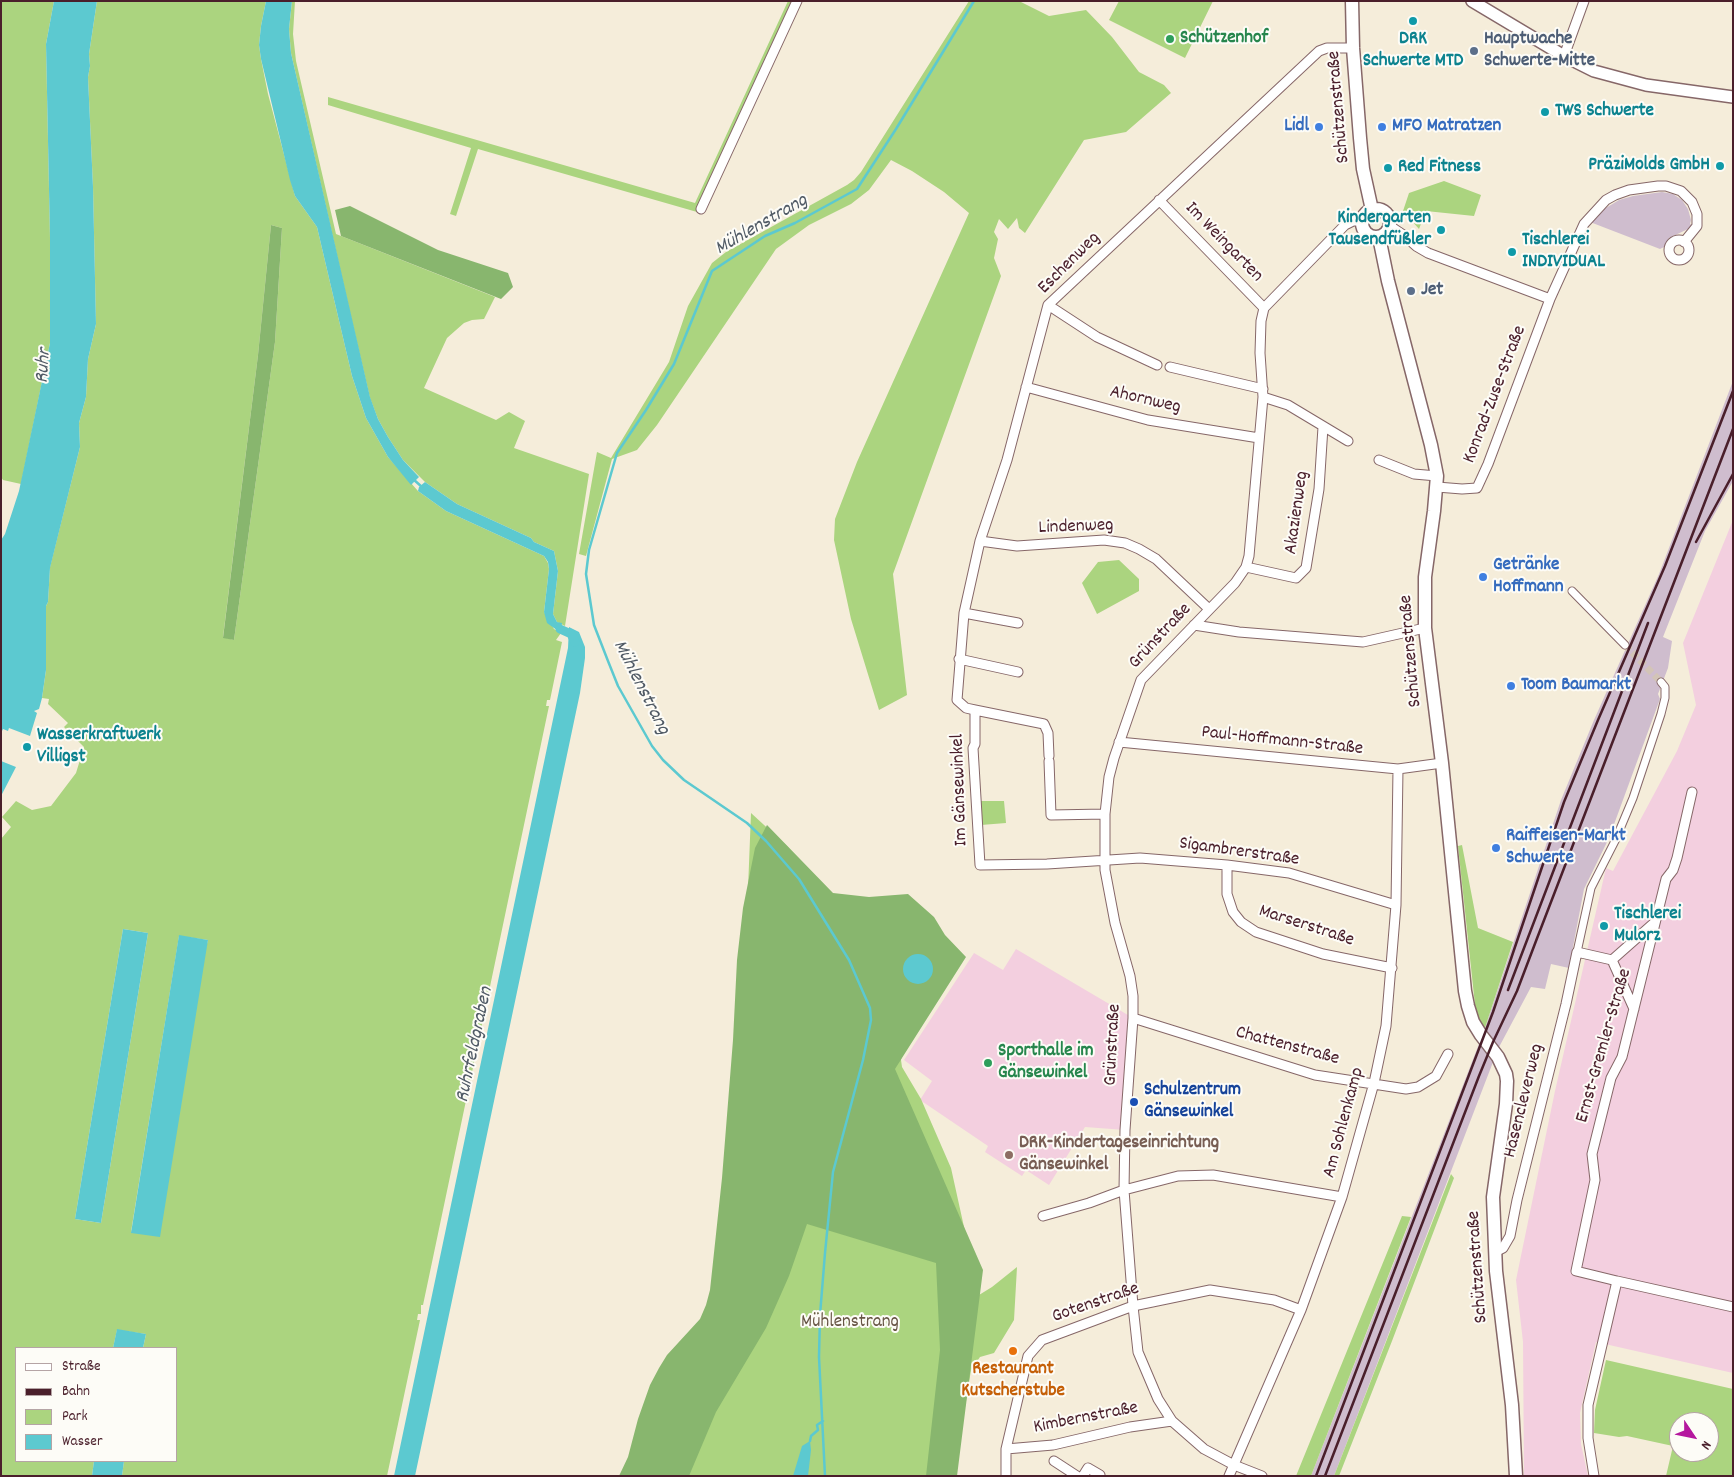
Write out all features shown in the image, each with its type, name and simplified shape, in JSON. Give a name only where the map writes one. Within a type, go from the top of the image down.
[{"type":"main road","name":"Schützenstraße","points":[[1352,1],[1353,48],[1363,169],[1372,210]]},
{"type":"main road","points":[[1372,210],[1381,210],[1388,216],[1390,226],[1388,231],[1379,237],[1367,234],[1364,230],[1362,222],[1367,212],[1372,210]]},
{"type":"main road","name":"Schützenstraße","points":[[1379,237],[1388,281],[1431,445],[1437,482],[1425,577],[1425,628],[1442,763],[1465,991],[1473,1022],[1498,1057],[1506,1074],[1507,1092],[1493,1197],[1496,1271],[1512,1405],[1516,1476]]},
{"type":"street","points":[[701,210],[796,1]]},
{"type":"street","points":[[1472,1],[1564,56],[1594,71],[1646,85],[1733,97]]},
{"type":"street","points":[[1564,56],[1584,1]]},
{"type":"street","name":"Eschenweg","points":[[1105,814],[1051,815],[1047,755],[1048,733],[1044,724],[966,708],[957,700],[964,613],[980,541],[1007,460],[1048,305],[1319,51],[1327,48],[1353,48]]},
{"type":"street","name":"Konrad-Zuse-Straße","points":[[1437,482],[1462,489],[1477,488],[1488,464],[1550,300],[1584,224],[1606,200],[1629,190],[1658,186],[1666,186],[1680,191],[1692,202],[1697,214],[1697,226],[1684,242]]},
{"type":"street","name":"Im Weingarten","points":[[1159,200],[1264,308]]},
{"type":"street","points":[[1264,308],[1345,225],[1353,221],[1362,222]]},
{"type":"street","points":[[1390,226],[1428,253],[1550,300]]},
{"type":"street","points":[[1048,305],[1097,337],[1157,365]]},
{"type":"street","name":"Grünstraße","points":[[1262,1476],[1234,1465],[1204,1449],[1172,1421],[1158,1399],[1138,1352],[1124,1190],[1125,1123],[1133,996],[1130,976],[1115,922],[1103,861],[1109,777],[1141,680],[1235,583],[1246,567],[1250,556],[1263,393],[1260,352],[1261,320],[1264,308]]},
{"type":"street","points":[[1170,367],[1263,393],[1348,441]]},
{"type":"street","name":"Ahornweg","points":[[1026,387],[1148,420],[1259,438]]},
{"type":"street","name":"Akazienweg","points":[[1246,567],[1296,578],[1306,568],[1319,489],[1323,427]]},
{"type":"street","points":[[1379,460],[1437,482]]},
{"type":"street","name":"Lindenweg","points":[[980,541],[1017,546],[1104,540],[1125,543],[1140,549],[1156,560],[1209,609]]},
{"type":"street","points":[[1572,591],[1625,645]]},
{"type":"street","points":[[964,613],[1018,623]]},
{"type":"street","points":[[1194,625],[1239,632],[1363,642],[1425,628]]},
{"type":"street","points":[[959,659],[1018,672]]},
{"type":"street","name":"Hasencleverweg","points":[[1495,1252],[1503,1248],[1510,1236],[1516,1200],[1566,1004],[1591,888],[1615,842],[1633,798],[1665,698],[1665,687],[1661,682]]},
{"type":"street","name":"Im Gänsewinkel","points":[[974,710],[975,744],[972,748],[980,865],[1103,861]]},
{"type":"street","name":"Paul-Hoffmann-Straße","points":[[1119,742],[1398,769],[1442,763]]},
{"type":"street","name":"Am Sohlenkamp","points":[[1234,1465],[1301,1310],[1342,1197],[1374,1083],[1386,1026],[1392,968],[1396,905],[1398,769]]},
{"type":"street","name":"Ernst-Gremler-Straße","points":[[1617,1281],[1576,1271],[1595,1180],[1592,1154],[1611,1078],[1622,1057],[1666,880],[1673,870],[1677,858],[1692,792]]},
{"type":"street","name":"Sigambrerstraße","points":[[1103,861],[1140,858],[1227,864],[1289,873],[1396,905]]},
{"type":"street","name":"Marserstraße","points":[[1227,864],[1227,894],[1233,912],[1241,922],[1256,932],[1322,954],[1392,968]]},
{"type":"street","points":[[1612,960],[1655,921]]},
{"type":"street","points":[[1577,952],[1612,960]]},
{"type":"street","points":[[1612,960],[1634,1009]]},
{"type":"street","name":"Chattenstraße","points":[[1133,1018],[1315,1075],[1374,1083],[1406,1090],[1418,1088],[1436,1076],[1448,1054]]},
{"type":"street","points":[[1043,1216],[1089,1203],[1124,1190],[1178,1176],[1213,1175],[1342,1197]]},
{"type":"street","points":[[1594,1476],[1588,1438],[1588,1405],[1617,1281],[1733,1307]]},
{"type":"street","name":"Gotenstraße","points":[[1007,1475],[1006,1449],[1028,1356],[1042,1340],[1133,1306],[1210,1290],[1274,1300],[1301,1310]]},
{"type":"street","name":"Kimbernstraße","points":[[1006,1449],[1053,1445],[1130,1427],[1172,1421]]},
{"type":"street","points":[[1054,1461],[1077,1476]]},
{"type":"street","points":[[1229,1476],[1234,1465]]},
{"type":"street","points":[[1083,1476],[1088,1468],[1100,1475]]},
{"type":"shaded area","points":[[1662,192],[1673,194],[1682,200],[1688,209],[1691,220],[1690,224],[1692,225],[1688,229],[1669,238],[1664,247],[1660,249],[1590,222],[1601,211],[1619,200]]},
{"type":"shaded area","points":[[1733,381],[1733,481],[1705,531],[1663,637],[1672,641],[1668,668],[1658,694],[1660,699],[1609,838],[1584,889],[1569,968],[1551,964],[1545,989],[1531,987],[1498,1049],[1334,1476],[1311,1476],[1484,1031],[1561,800],[1594,720],[1659,574]]},
{"type":"shaded area","points":[[1733,520],[1733,1373],[1596,1342],[1580,1413],[1581,1444],[1588,1476],[1524,1476],[1523,1342],[1516,1280],[1555,1091],[1606,868],[1613,871],[1677,751],[1696,705],[1683,643]]},
{"type":"shaded area","points":[[1016,949],[1133,1018],[1125,1130],[1085,1127],[1049,1185],[1026,1170],[1022,1176],[985,1152],[988,1146],[920,1100],[932,1081],[904,1060],[974,953],[1003,970]]},
{"type":"green space","points":[[1,1],[54,1],[46,44],[50,343],[21,484],[3,480],[1,477]]},
{"type":"green space","points":[[97,1],[266,1],[259,45],[268,94],[295,196],[317,227],[352,376],[366,418],[388,457],[418,491],[446,511],[544,556],[548,563],[544,612],[554,629],[561,633],[556,640],[562,642],[550,700],[547,700],[546,706],[549,706],[423,1305],[421,1305],[421,1314],[418,1314],[417,1320],[420,1320],[387,1476],[122,1476],[124,1462],[178,1462],[178,1347],[143,1347],[146,1334],[117,1330],[113,1347],[15,1347],[15,1462],[94,1462],[92,1476],[1,1476],[1,839],[11,827],[2,817],[16,801],[32,810],[51,806],[76,773],[84,747],[64,727],[68,723],[48,704],[49,699],[42,698],[46,670],[46,606],[48,602],[50,567],[80,447],[79,423],[86,397],[88,359],[96,324],[88,77],[90,66],[89,54]],"holes":[[[271,225],[282,228],[275,342],[234,640],[223,637],[258,355]],[[123,929],[148,933],[101,1223],[75,1219]],[[179,936],[208,940],[131,1233]]]},
{"type":"green space","points":[[292,1],[295,1],[293,34],[296,61],[336,234],[495,297],[484,319],[464,323],[447,338],[424,388],[496,420],[509,412],[525,421],[514,448],[589,474],[565,626],[557,622],[553,614],[558,571],[554,551],[534,542],[531,538],[457,504],[425,482],[403,460],[378,419],[370,398],[291,53],[289,29]]},
{"type":"green space","points":[[788,1],[793,1],[697,212],[478,149],[456,216],[450,214],[471,148],[328,105],[328,97],[695,203]]},
{"type":"green space","points":[[969,1],[1019,1],[1049,16],[1086,10],[1112,37],[1139,72],[1164,85],[1171,93],[1126,132],[1084,140],[1025,233],[1019,228],[1017,218],[1008,229],[999,219],[994,232],[998,239],[994,258],[1001,276],[893,574],[907,695],[879,710],[851,619],[834,540],[835,519],[857,462],[969,213],[944,192],[891,160],[869,190],[851,204],[809,225],[776,249],[657,425],[637,450],[612,459],[586,556],[579,554],[597,452],[611,458],[669,362],[688,306],[712,263],[726,252],[854,180],[861,172]]},
{"type":"green space","name":"Schützenhof","points":[[1119,1],[1213,1],[1185,58],[1109,20]]},
{"type":"green space","points":[[1444,181],[1481,195],[1474,216],[1426,211],[1419,229],[1403,211],[1409,193]]},
{"type":"green space","points":[[350,206],[438,250],[508,273],[513,287],[501,299],[341,236],[335,210]]},
{"type":"green space","points":[[271,225],[282,228],[275,342],[234,640],[223,638],[258,355]]},
{"type":"green space","points":[[1119,560],[1139,579],[1139,591],[1097,614],[1082,583],[1098,562]]},
{"type":"green space","points":[[979,801],[1004,801],[1006,823],[981,825]]},
{"type":"green space","name":"Mühlenstrang","points":[[751,813],[788,847],[910,1003],[901,1060],[902,1067],[921,1099],[951,1168],[979,1295],[1017,1267],[1014,1320],[994,1353],[980,1357],[971,1370],[954,1476],[636,1476],[711,1326],[748,889]]},
{"type":"green space","name":"Mühlenstrang","points":[[767,825],[833,893],[869,897],[908,894],[934,917],[945,935],[966,957],[895,1069],[983,1270],[957,1476],[926,1476],[940,1350],[936,1263],[807,1224],[789,1276],[766,1328],[716,1412],[689,1476],[619,1476],[628,1457],[638,1419],[650,1385],[667,1355],[700,1319],[710,1290],[722,1178],[733,1040],[737,960],[743,908],[755,848]]},
{"type":"green space","points":[[1462,845],[1478,928],[1513,942],[1484,1031],[1476,1014],[1458,846]]},
{"type":"green space","points":[[1451,1174],[1454,1178],[1392,1341],[1339,1476],[1334,1476]]},
{"type":"green space","points":[[1402,1216],[1411,1217],[1311,1476],[1296,1476]]},
{"type":"green space","points":[[1606,1360],[1733,1389],[1733,1476],[1666,1476],[1669,1462],[1719,1462],[1719,1412],[1669,1412],[1669,1445],[1627,1436],[1619,1437],[1594,1433],[1595,1410]]},
{"type":"water","points":[[54,1],[97,1],[89,54],[90,66],[88,77],[96,324],[88,359],[86,397],[79,423],[80,447],[50,568],[48,602],[46,606],[46,670],[42,698],[39,709],[34,711],[37,713],[30,736],[9,728],[8,731],[3,729],[1,733],[1,540],[5,534],[19,491],[50,343],[46,44]]},
{"type":"water","points":[[266,1],[292,1],[289,29],[291,53],[370,397],[378,419],[388,437],[403,460],[419,477],[411,485],[388,457],[366,418],[352,376],[317,227],[295,196],[290,180],[259,45]]},
{"type":"water","points":[[425,482],[457,504],[531,538],[534,542],[554,551],[558,571],[553,614],[557,622],[562,623],[561,633],[547,623],[544,612],[549,569],[548,562],[544,556],[446,511],[418,491],[419,487]]},
{"type":"water","points":[[569,627],[579,632],[585,647],[580,693],[415,1476],[394,1476],[568,648]]},
{"type":"water","points":[[1,761],[16,767],[1,796]]},
{"type":"water","points":[[123,929],[148,933],[101,1223],[75,1219]]},
{"type":"water","points":[[179,935],[208,940],[160,1237],[131,1233]]},
{"type":"water","points":[[918,954],[929,958],[933,969],[929,980],[918,984],[907,980],[903,969],[907,958]]},
{"type":"water","points":[[117,1329],[146,1334],[143,1347],[113,1347]]},
{"type":"water","points":[[810,1441],[811,1450],[808,1476],[793,1476],[802,1446]]},
{"type":"water","points":[[94,1462],[124,1462],[122,1476],[92,1476]]},
{"type":"waterway","name":"Mühlenstrang","points":[[825,1476],[819,1357],[825,1253],[833,1172],[863,1060],[871,1020],[870,1008],[849,960],[799,879],[766,841],[747,823],[684,780],[663,760],[652,746],[618,686],[594,625],[586,574],[589,550],[617,453],[674,364],[712,271],[765,236],[795,223],[857,189],[974,1]]},
{"type":"waterway","points":[[413,479],[422,487]]},
{"type":"waterway","name":"Ruhrfeldgraben","points":[[560,629],[571,634],[575,642]]},
{"type":"waterway","points":[[810,1441],[811,1436],[818,1430],[817,1425],[823,1421]]},
{"type":"tunnel","points":[[1625,645],[1661,682]]},
{"type":"railway","points":[[1316,1476],[1493,1012],[1564,802],[1665,566],[1733,391]]},
{"type":"railway","points":[[1325,1476],[1479,1076],[1517,991],[1733,429]]},
{"type":"railway","points":[[1696,542],[1733,474]]},
{"type":"railway","points":[[1508,990],[1648,623]]},
{"type":"place","name":"DRK Schwerte MTD","points":[[1413,21]]},
{"type":"place","name":"Schützenhof","points":[[1170,39]]},
{"type":"place","name":"Hauptwache Schwerte-Mitte","points":[[1474,51]]},
{"type":"place","name":"TWS Schwerte","points":[[1545,112]]},
{"type":"place","name":"Lidl","points":[[1319,127]]},
{"type":"place","name":"MFO Matratzen","points":[[1382,127]]},
{"type":"place","name":"PräziMolds GmbH","points":[[1720,166]]},
{"type":"place","name":"Red Fitness","points":[[1388,168]]},
{"type":"place","name":"Kindergarten Tausendfüßler","points":[[1441,230]]},
{"type":"place","name":"Tischlerei INDIVIDUAL","points":[[1512,252]]},
{"type":"place","name":"Jet","points":[[1411,291]]},
{"type":"place","name":"Getränke Hoffmann","points":[[1483,577]]},
{"type":"place","name":"Toom Baumarkt","points":[[1511,686]]},
{"type":"place","name":"Wasserkraftwerk Villigst","points":[[27,747]]},
{"type":"place","name":"Raiffeisen-Markt Schwerte","points":[[1496,848]]},
{"type":"place","name":"Tischlerei Mulorz","points":[[1604,926]]},
{"type":"place","name":"Sporthalle im Gänsewinkel","points":[[988,1063]]},
{"type":"place","name":"Schulzentrum Gänsewinkel","points":[[1134,1102]]},
{"type":"place","name":"DRK-Kindertageseinrichtung Gänsewinkel","points":[[1009,1155]]},
{"type":"place","name":"Restaurant Kutscherstube","points":[[1013,1351]]},
{"type":"water label","name":"Ruhr","points":[[45,366]]}]
